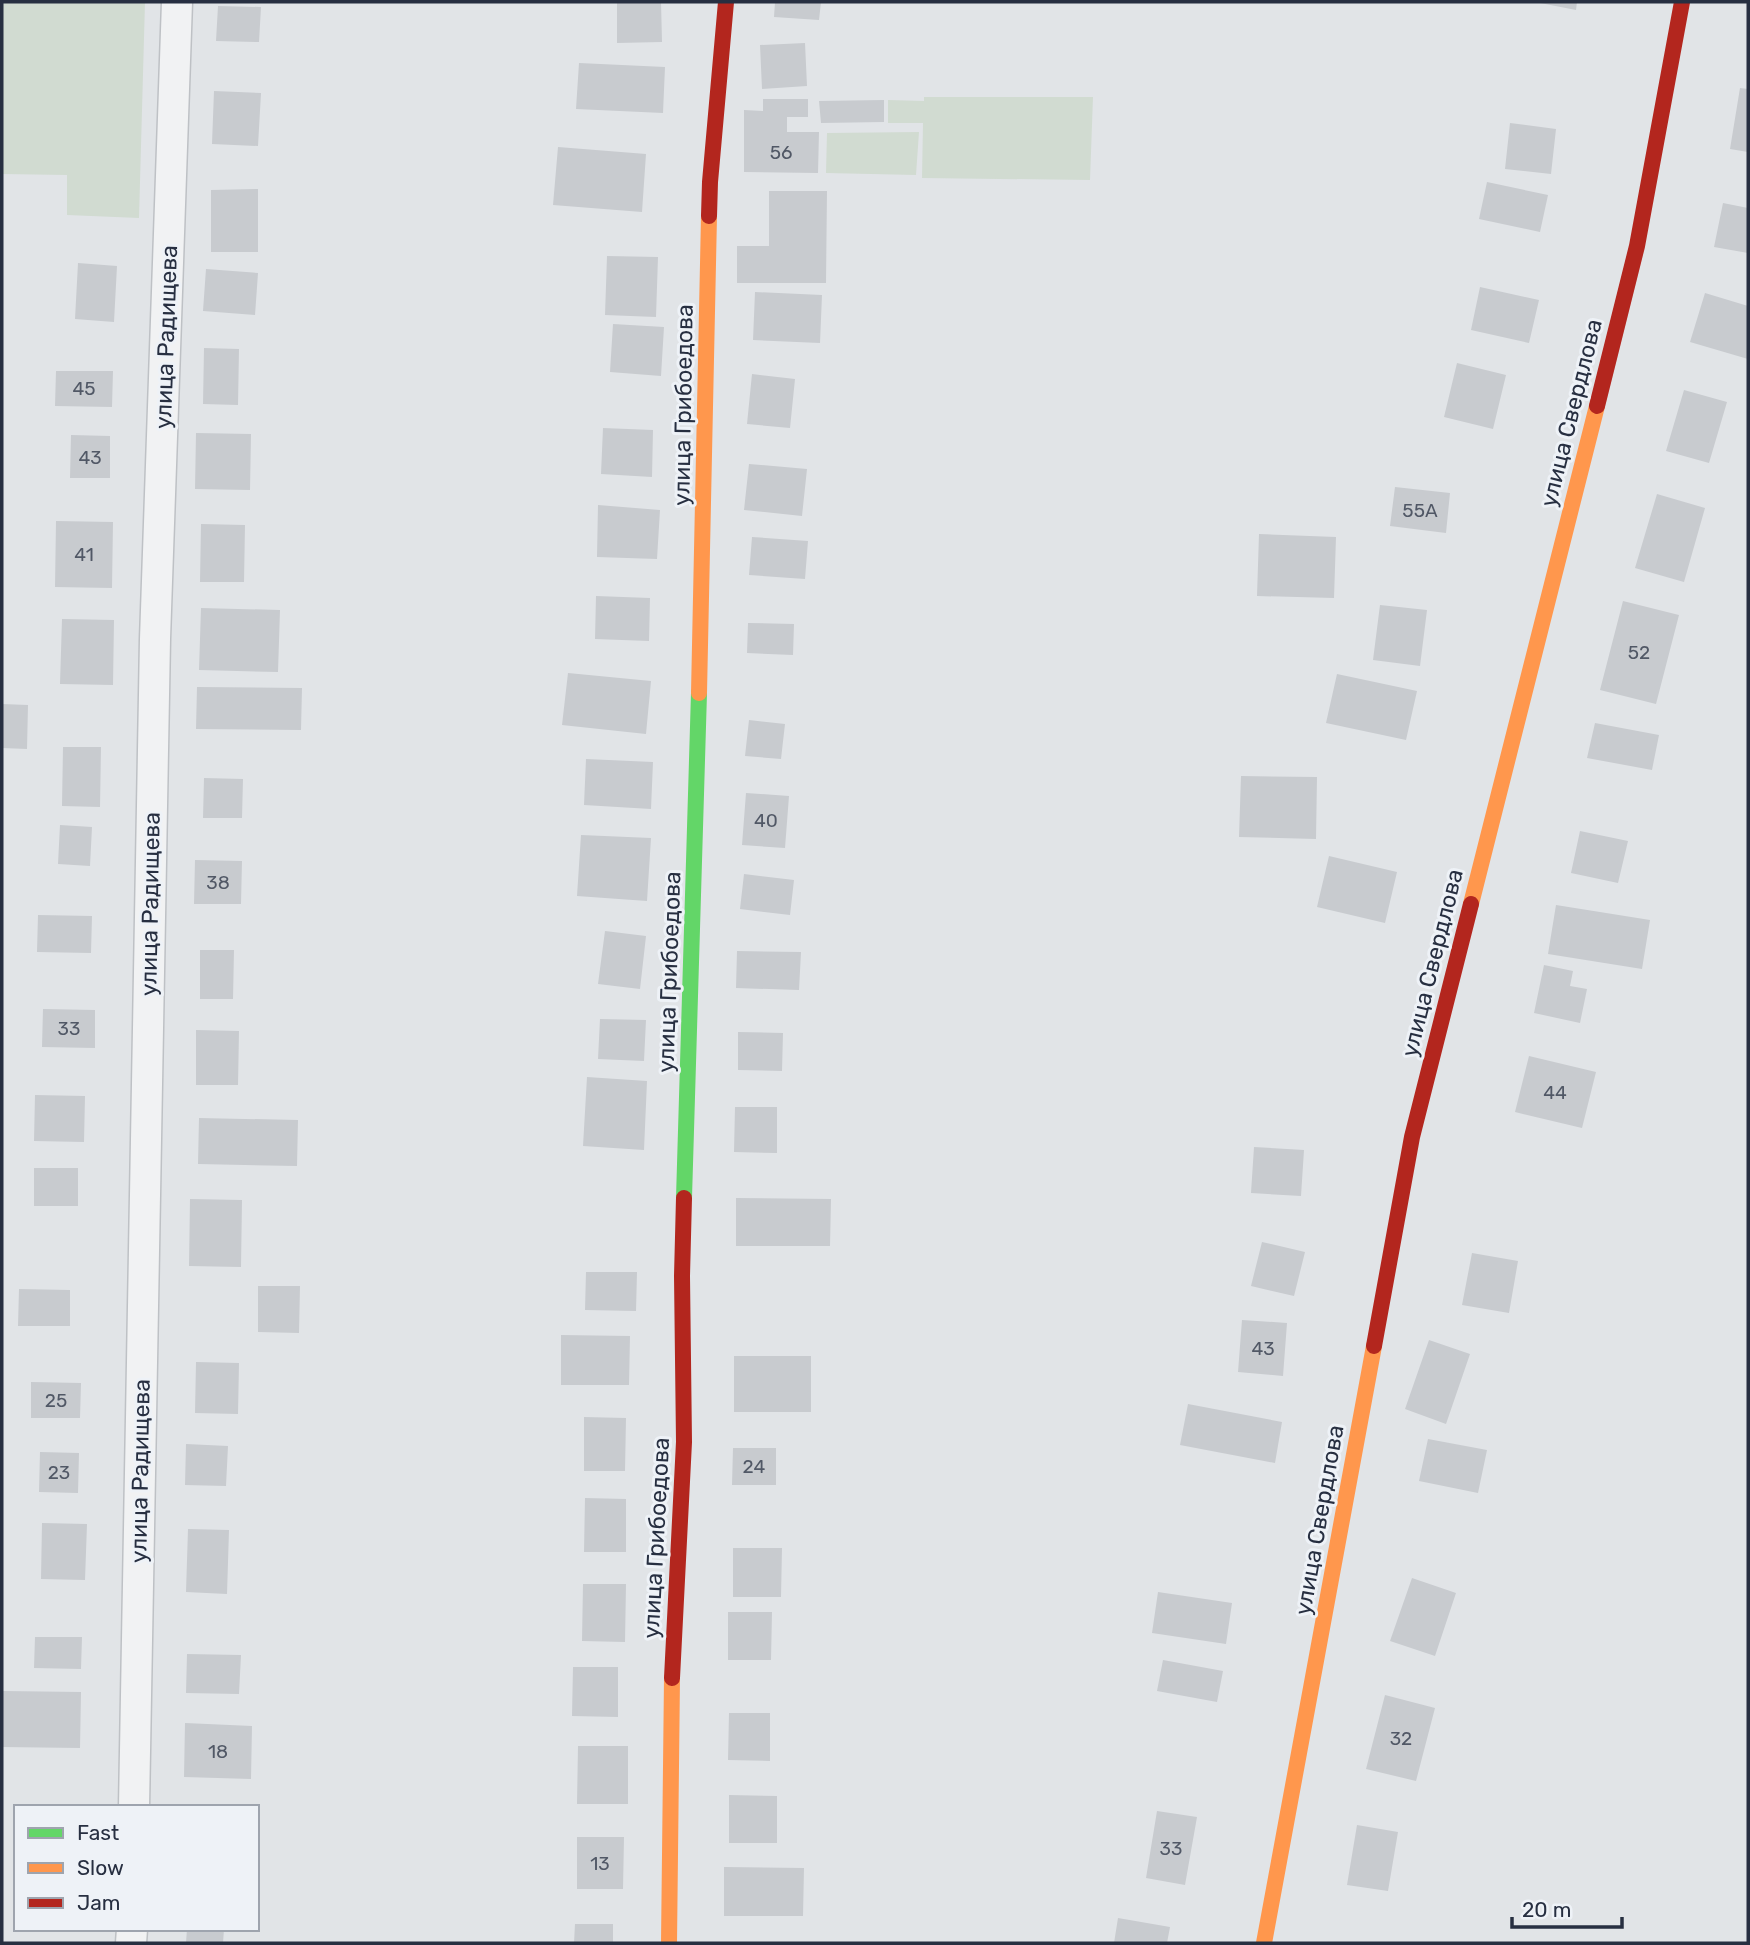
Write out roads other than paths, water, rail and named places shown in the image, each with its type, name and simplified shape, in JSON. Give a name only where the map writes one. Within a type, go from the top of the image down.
[{"type":"street","name":"улица Радищева","points":[[134,1805],[155,653],[177,2]]},
{"type":"street","name":"улица Грибоедова","points":[[669,1943],[670,1718],[684,1442],[682,1276],[697,793],[710,182],[726,2]]},
{"type":"street","name":"улица Свердлова","points":[[1264,1943],[1412,1137],[1637,246],[1682,2]]}]
